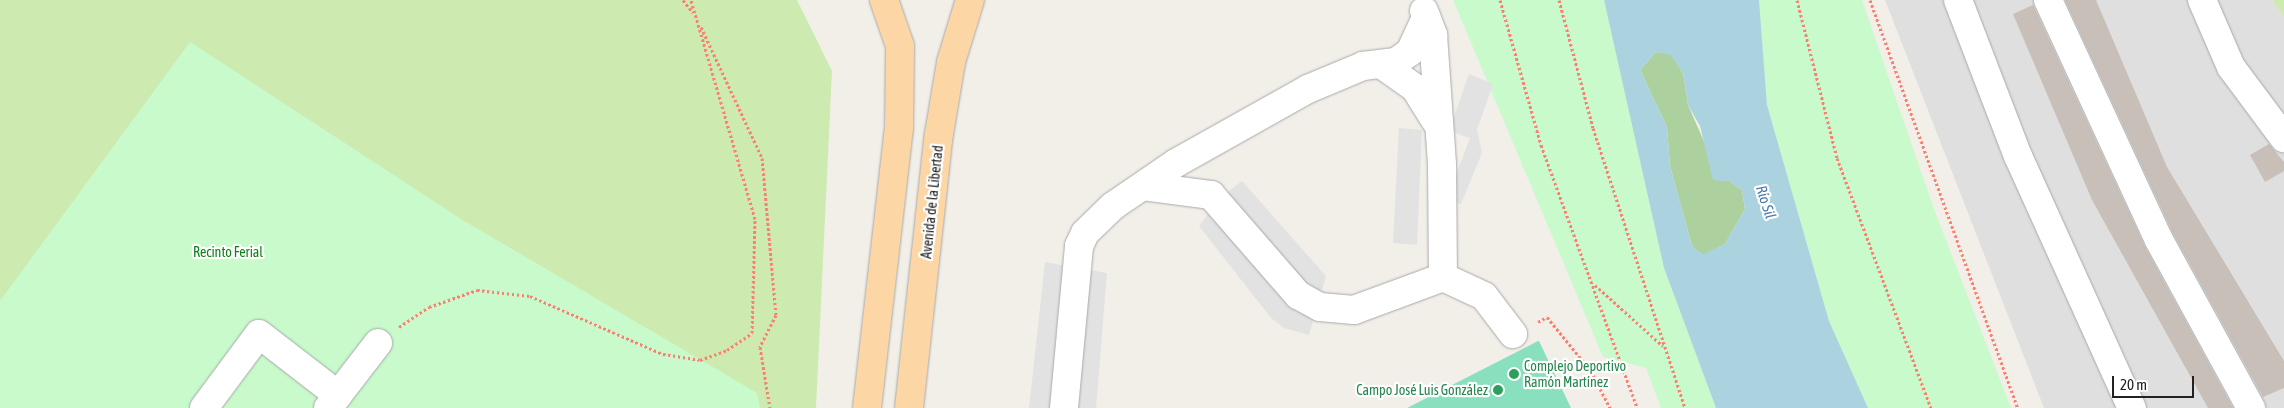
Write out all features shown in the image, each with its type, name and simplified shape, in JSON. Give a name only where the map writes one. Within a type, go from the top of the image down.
[{"type":"main road","points":[[867,408],[898,129],[900,46],[884,0]]},
{"type":"main road","name":"Avenida de la Libertad","points":[[910,408],[940,134],[951,62],[970,0]]},
{"type":"street","points":[[1958,0],[2018,156],[2132,408]]},
{"type":"street","points":[[2048,0],[2159,240],[2251,408]]},
{"type":"street","points":[[2202,0],[2231,67],[2284,138]]},
{"type":"street","points":[[1064,408],[1079,246],[1094,224],[1143,186],[1308,89],[1363,66],[1396,62],[1410,52],[1423,8]]},
{"type":"street","points":[[1423,8],[1433,35],[1443,278]]},
{"type":"street","points":[[1380,64],[1415,88],[1438,125]]},
{"type":"street","points":[[1204,193],[1202,165],[1209,146]]},
{"type":"street","points":[[1143,186],[1204,193],[1221,206],[1298,295],[1320,307],[1354,310],[1443,278],[1484,296],[1513,334]]},
{"type":"street","points":[[204,408],[259,334],[333,401],[378,343]]},
{"type":"path","points":[[683,0],[695,16],[762,158],[776,315],[760,347],[770,408]]},
{"type":"path","points":[[378,343],[429,307],[477,290],[530,296],[672,355],[700,360],[727,350],[752,333],[755,219],[691,0]]},
{"type":"path","points":[[1500,0],[1542,144],[1595,284],[1637,408]]},
{"type":"path","points":[[1559,0],[1593,128],[1685,408]]},
{"type":"path","points":[[1797,0],[1837,158],[1931,408]]},
{"type":"path","points":[[1870,0],[2018,408]]},
{"type":"path","points":[[1595,284],[1665,347]]},
{"type":"path","points":[[1513,334],[1547,317],[1591,371],[1610,408]]},
{"type":"shaded area","points":[[1885,0],[2284,0],[2284,408],[2044,408]]},
{"type":"shaded area","points":[[1469,74],[1493,84],[1477,130],[1482,153],[1461,204],[1447,199],[1470,138],[1449,131]]},
{"type":"shaded area","points":[[1399,128],[1422,130],[1417,245],[1393,243]]},
{"type":"shaded area","points":[[1242,181],[1326,276],[1309,335],[1284,328],[1271,318],[1199,226],[1220,198]]},
{"type":"shaded area","points":[[1045,262],[1107,273],[1096,408],[1029,408]]},
{"type":"green space","points":[[0,0],[797,0],[832,71],[816,408],[0,408]]},
{"type":"green space","points":[[1453,0],[1604,0],[1664,268],[1716,408],[1661,408],[1646,368],[1603,357]]},
{"type":"green space","points":[[1759,0],[1862,0],[1934,209],[2011,408],[1868,408],[1829,321],[1767,105]]},
{"type":"green space","points":[[2272,0],[2284,0],[2284,17]]},
{"type":"green space","name":"Recinto Ferial","points":[[190,42],[461,219],[757,393],[760,408],[0,408],[0,301]]},
{"type":"green space","points":[[1656,52],[1671,54],[1683,73],[1688,105],[1706,146],[1731,182],[1742,190],[1745,209],[1725,244],[1703,255],[1692,246],[1670,166],[1667,127],[1640,70]]},
{"type":"green space","name":"Complejo Deportivo Ramón Martínez","points":[[1538,341],[1571,408],[1407,408]]},
{"type":"water","name":"Río Sil","points":[[1604,0],[1759,0],[1767,105],[1829,321],[1868,408],[1716,408],[1664,268]],"holes":[[[1656,52],[1671,55],[1683,73],[1688,105],[1700,126],[1713,180],[1731,182],[1742,190],[1745,209],[1725,244],[1703,254],[1692,246],[1670,166],[1667,127],[1640,70]]]},
{"type":"building","points":[[2065,0],[2096,0],[2167,167],[2284,361],[2284,388],[2263,397],[2173,233]]},
{"type":"building","points":[[2033,5],[2145,247],[2233,408],[2208,408],[2092,200],[2013,14]]},
{"type":"building","points":[[2269,144],[2284,162],[2284,171],[2265,182],[2250,155]]},
{"type":"place","name":"Complejo Deportivo Ramón Martínez","points":[[1514,374]]},
{"type":"place","name":"Campo José Luis González","points":[[1498,390]]}]
